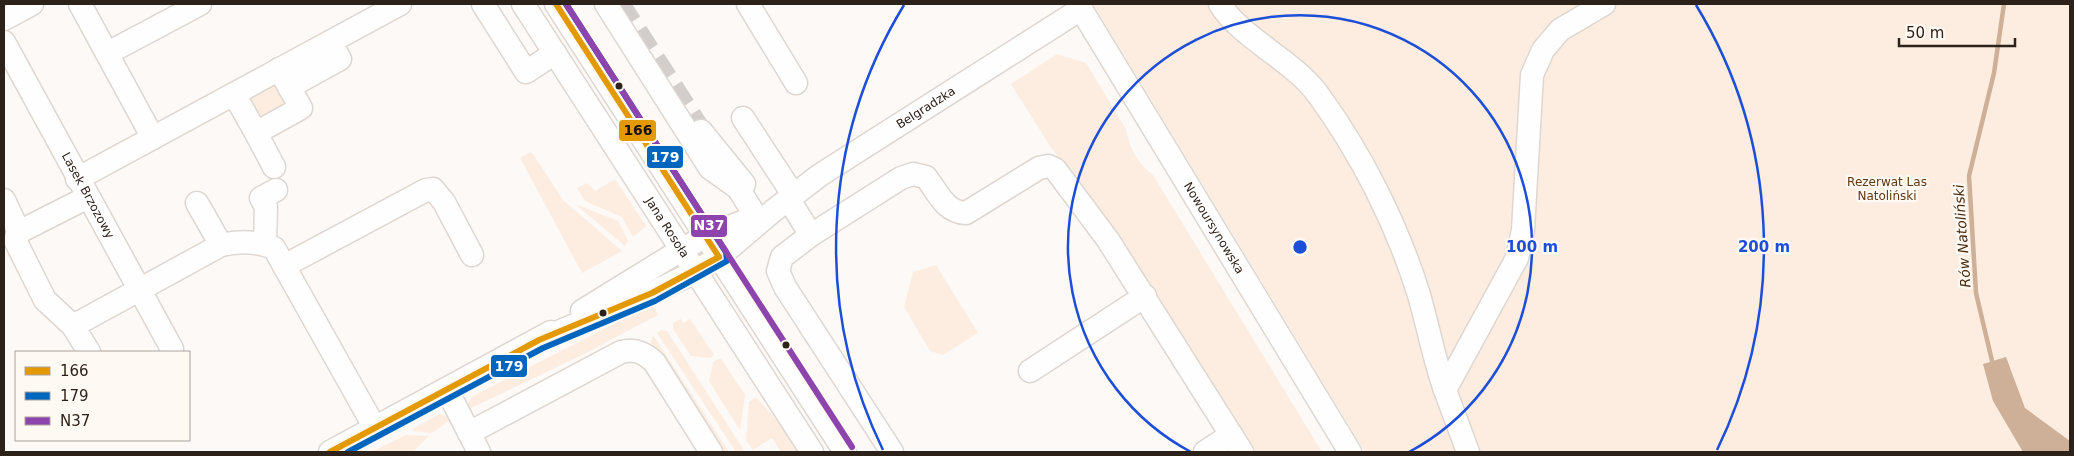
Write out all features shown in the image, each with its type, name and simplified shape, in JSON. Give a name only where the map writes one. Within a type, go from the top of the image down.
[{"type":"street","points":[[4,19],[32,4]]},
{"type":"street","points":[[80,4],[153,138]]},
{"type":"street","points":[[108,53],[200,4]]},
{"type":"street","points":[[13,239],[153,138],[234,94],[284,78],[330,42],[400,4]]},
{"type":"street","points":[[483,4],[526,72],[555,53]]},
{"type":"street","name":"Jana Rosoła","points":[[523,4],[812,452]]},
{"type":"street","points":[[556,4],[845,452]]},
{"type":"street","points":[[606,4],[710,168],[728,175],[775,207],[811,235]]},
{"type":"street","points":[[748,4],[796,83]]},
{"type":"street","points":[[1220,4],[1248,32],[1284,61],[1316,92],[1357,152],[1394,230],[1419,294],[1438,369],[1468,452]]},
{"type":"street","points":[[1445,390],[1516,258],[1523,230],[1532,75],[1543,50],[1560,30],[1604,4]]},
{"type":"street","name":"Belgradzka","points":[[539,340],[647,296],[695,272],[719,257],[775,207],[820,175],[1079,6]]},
{"type":"street","name":"Nowoursynowska","points":[[1079,6],[1350,452]]},
{"type":"street","name":"Lasek Brzozowy","points":[[4,42],[172,349]]},
{"type":"street","points":[[256,133],[301,108],[284,78]]},
{"type":"street","points":[[234,94],[274,167]]},
{"type":"street","points":[[743,118],[775,207]]},
{"type":"street","points":[[698,127],[728,175]]},
{"type":"street","points":[[892,452],[785,287],[778,271],[782,257],[811,235],[901,178],[913,174],[926,177],[948,208],[955,212],[966,213],[1039,168],[1048,166],[1055,169],[1068,185],[1108,240],[1236,443],[1205,452]]},
{"type":"street","points":[[284,266],[426,190],[433,189],[437,191],[444,202],[472,255]]},
{"type":"street","points":[[265,244],[266,207],[261,198],[276,190]]},
{"type":"street","points":[[4,202],[13,239],[45,300],[73,326],[88,351]]},
{"type":"street","points":[[197,204],[221,245]]},
{"type":"street","name":"Belgradzka","points":[[330,452],[539,340],[706,236],[775,207]]},
{"type":"street","points":[[73,326],[221,245],[235,242],[265,244],[274,248],[375,428]]},
{"type":"street","points":[[1030,371],[1145,296]]},
{"type":"street","points":[[447,390],[474,443],[621,352],[637,351],[645,354],[655,363],[711,452]]},
{"type":"green space","name":"Rezerwat Las Natoliński","points":[[1093,4],[2070,4],[2070,452],[1365,452]]},
{"type":"green space","points":[[1057,54],[1086,63],[1126,129],[1129,143],[1135,155],[1153,175],[1322,452],[1251,452],[1105,218],[1050,146],[1011,84]]},
{"type":"green space","points":[[276,79],[290,104],[256,121],[247,94]]},
{"type":"green space","points":[[530,152],[563,200],[622,251],[582,273],[520,158]]},
{"type":"green space","points":[[615,179],[646,226],[633,237],[622,217],[585,201],[577,188],[587,183],[595,191]]},
{"type":"green space","points":[[575,204],[618,221],[628,241],[625,246]]},
{"type":"green space","points":[[936,265],[978,333],[943,355],[930,351],[904,307],[913,272]]},
{"type":"green space","points":[[653,304],[658,315],[584,354],[467,410],[467,404],[473,396]]},
{"type":"green space","points":[[681,319],[683,323],[690,319],[714,355],[710,358],[691,356],[673,329],[673,323]]},
{"type":"green space","points":[[662,330],[667,331],[745,452],[736,452],[657,333]]},
{"type":"green space","points":[[653,335],[729,452],[725,452],[681,381],[676,382],[649,350]]},
{"type":"green space","points":[[721,359],[745,395],[740,430],[709,381],[713,362]]},
{"type":"green space","points":[[756,397],[780,424],[799,452],[781,452],[772,438],[753,450],[746,440],[749,402]]},
{"type":"green space","points":[[440,414],[452,419],[432,433],[413,431],[412,429]]},
{"type":"green space","points":[[406,435],[429,436],[413,452],[371,452]]},
{"type":"shaded area","points":[[2006,357],[2025,408],[2070,441],[2070,452],[2023,452],[1993,401],[1983,364]]},
{"type":"waterway","name":"Rów Natoliński","points":[[1993,365],[1976,293],[1969,176],[1994,73],[2004,4]]},
{"type":"tunnel","points":[[619,4],[698,127]]},
{"type":"transit line","name":"166","points":[[556,4],[719,257]]},
{"type":"transit line","name":"179","points":[[348,452],[543,348],[655,301],[727,261],[726,252],[566,4]]},
{"type":"transit line","name":"N37","points":[[566,4],[852,447]]},
{"type":"transit line","name":"166","points":[[330,452],[539,340],[652,293],[719,257]]}]
